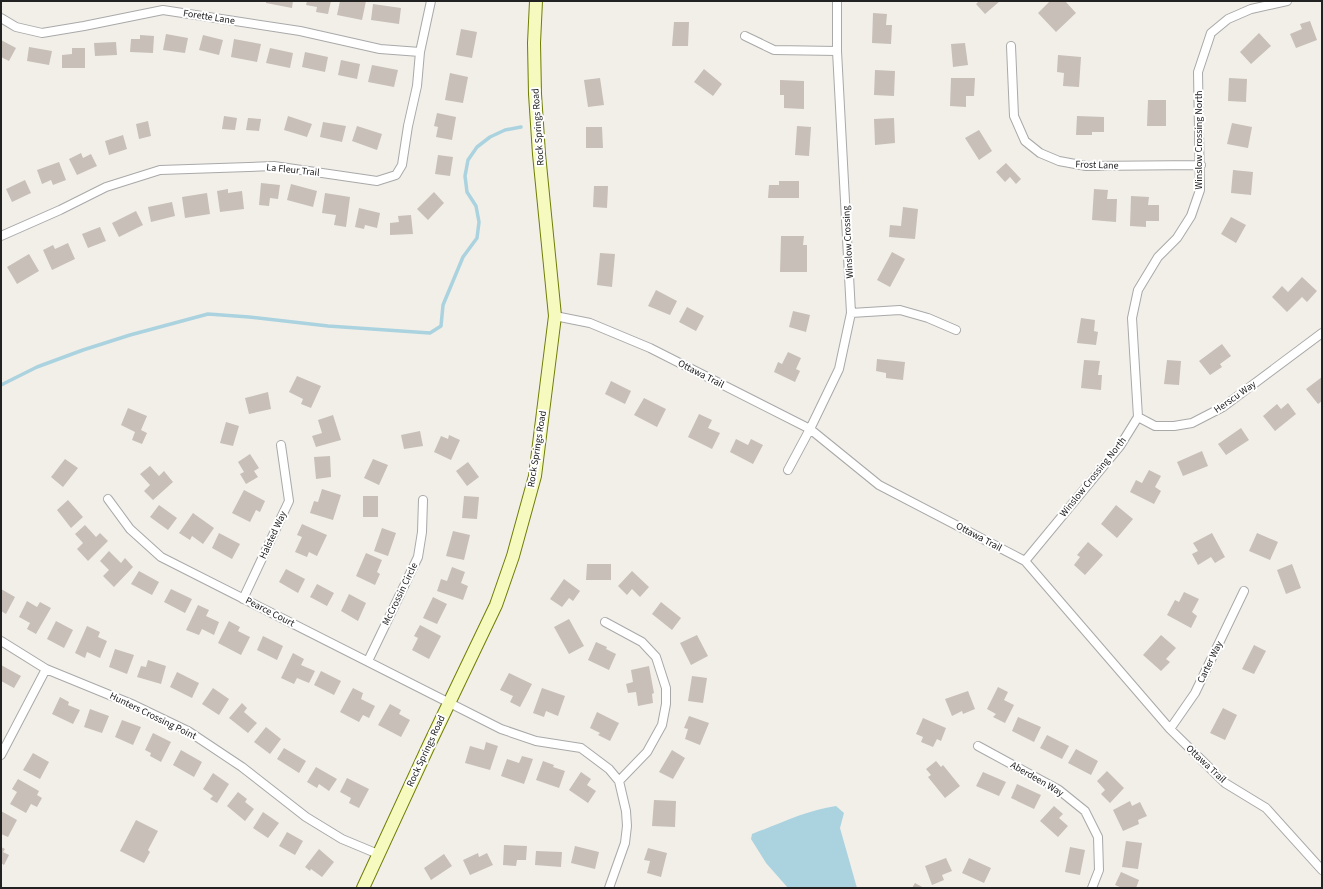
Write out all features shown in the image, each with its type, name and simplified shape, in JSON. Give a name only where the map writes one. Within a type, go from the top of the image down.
[{"type":"street","name":"La Fleur Trail","points":[[1,236],[60,210],[106,187],[160,170],[274,166],[377,181],[396,175],[402,165],[408,126],[417,86],[420,52],[431,1]]},
{"type":"street","name":"Rock Springs Road","points":[[363,888],[449,702],[496,605],[515,549],[535,476],[555,316],[535,94],[534,43],[536,1]]},
{"type":"street","name":"Winslow Crossing","points":[[788,470],[839,369],[851,313],[838,51],[837,1]]},
{"type":"street","name":"Winslow Crossing North","points":[[1025,561],[1120,446],[1138,417],[1132,318],[1138,290],[1158,257],[1177,238],[1191,216],[1200,190],[1201,165],[1198,72],[1211,33],[1228,19],[1251,8],[1286,1]]},
{"type":"street","name":"Forette Lane","points":[[1,18],[16,27],[42,33],[162,10],[300,31],[380,49],[420,52]]},
{"type":"street","points":[[745,36],[774,50],[838,51]]},
{"type":"street","name":"Frost Lane","points":[[1011,46],[1014,116],[1025,141],[1040,153],[1059,162],[1086,166],[1201,165]]},
{"type":"street","points":[[851,313],[900,310],[928,318],[956,330]]},
{"type":"street","name":"Ottawa Trail","points":[[555,316],[590,323],[650,348],[810,429],[879,485],[1025,561],[1170,730],[1225,783],[1266,808],[1322,870]]},
{"type":"street","name":"Herscu Way","points":[[1138,417],[1155,426],[1174,426],[1192,423],[1223,407],[1322,333]]},
{"type":"street","name":"Halsted Way","points":[[243,599],[289,501],[281,445]]},
{"type":"street","name":"Pearce Court","points":[[108,500],[130,529],[161,557],[501,729],[536,741],[581,748],[609,768],[619,781]]},
{"type":"street","name":"McCrossin Circle","points":[[368,661],[418,557],[422,532],[423,500]]},
{"type":"street","name":"Carter Way","points":[[1170,730],[1195,693],[1244,591]]},
{"type":"street","points":[[605,622],[642,642],[656,657],[666,688],[666,704],[662,725],[648,752],[619,781],[626,811],[627,826],[625,844],[609,888]]},
{"type":"street","name":"Hunters Crossing Point","points":[[1,641],[46,669],[134,705],[188,731],[242,767],[306,818],[342,839],[378,854]]},
{"type":"street","points":[[1,755],[46,669]]},
{"type":"street","name":"Aberdeen Way","points":[[978,746],[1059,790],[1085,811],[1098,837],[1099,870],[1092,888]]},
{"type":"water","points":[[836,806],[844,813],[840,828],[857,888],[788,888],[766,863],[751,839],[752,834],[804,814]]},
{"type":"building","points":[[266,1],[293,1],[292,8],[266,3]]},
{"type":"building","points":[[307,1],[331,1],[328,14],[316,12],[317,7],[306,5]]},
{"type":"building","points":[[340,1],[366,1],[362,20],[337,15]]},
{"type":"building","points":[[979,1],[1000,1],[985,14],[976,4]]},
{"type":"building","points":[[1050,1],[1065,1],[1076,13],[1056,32],[1038,13]]},
{"type":"building","points":[[373,4],[401,8],[399,24],[371,20]]},
{"type":"building","points":[[873,13],[887,14],[886,25],[892,25],[891,44],[872,43]]},
{"type":"building","points":[[1310,21],[1317,40],[1296,48],[1290,34],[1302,29],[1300,24]]},
{"type":"building","points":[[674,22],[689,22],[688,46],[672,46]]},
{"type":"building","points":[[461,29],[477,32],[472,58],[456,55]]},
{"type":"building","points":[[1259,33],[1271,46],[1251,64],[1240,52]]},
{"type":"building","points":[[166,34],[188,38],[185,53],[163,50]]},
{"type":"building","points":[[140,35],[154,36],[153,53],[130,52],[131,39],[140,39]]},
{"type":"building","points":[[203,35],[223,40],[219,55],[199,50]]},
{"type":"building","points":[[234,39],[261,44],[257,62],[231,57]]},
{"type":"building","points":[[1,40],[16,48],[9,61],[1,57]]},
{"type":"building","points":[[116,42],[117,55],[95,56],[94,43]]},
{"type":"building","points":[[965,43],[968,65],[953,67],[951,44]]},
{"type":"building","points":[[29,47],[52,51],[49,65],[27,61]]},
{"type":"building","points":[[72,48],[85,48],[85,68],[62,68],[62,55],[72,54]]},
{"type":"building","points":[[270,48],[293,53],[290,68],[266,63]]},
{"type":"building","points":[[305,52],[328,57],[325,72],[302,67]]},
{"type":"building","points":[[1058,55],[1081,57],[1079,87],[1063,86],[1064,73],[1057,72]]},
{"type":"building","points":[[341,60],[360,64],[357,79],[338,75]]},
{"type":"building","points":[[372,65],[398,70],[394,87],[368,82]]},
{"type":"building","points":[[704,69],[722,84],[713,96],[694,82]]},
{"type":"building","points":[[875,70],[895,71],[894,96],[874,95]]},
{"type":"building","points":[[450,73],[468,77],[463,103],[445,100]]},
{"type":"building","points":[[600,78],[604,105],[588,107],[584,80]]},
{"type":"building","points":[[951,78],[975,78],[974,96],[966,96],[966,107],[950,106]]},
{"type":"building","points":[[1229,78],[1247,79],[1246,102],[1228,101]]},
{"type":"building","points":[[780,80],[804,81],[804,109],[784,108],[784,95],[780,95]]},
{"type":"building","points":[[1148,100],[1166,100],[1166,126],[1147,126]]},
{"type":"building","points":[[437,113],[456,117],[452,140],[436,137],[438,127],[434,126]]},
{"type":"building","points":[[224,116],[237,118],[235,130],[222,129]]},
{"type":"building","points":[[288,116],[312,124],[307,137],[284,130]]},
{"type":"building","points":[[1077,116],[1104,117],[1104,132],[1092,132],[1092,135],[1076,135]]},
{"type":"building","points":[[248,118],[261,119],[259,131],[246,130]]},
{"type":"building","points":[[894,118],[895,143],[875,145],[874,119]]},
{"type":"building","points":[[148,121],[151,136],[139,139],[136,124]]},
{"type":"building","points":[[323,122],[346,126],[342,142],[320,137]]},
{"type":"building","points":[[1232,123],[1252,127],[1248,148],[1227,144]]},
{"type":"building","points":[[357,126],[382,134],[377,150],[352,141]]},
{"type":"building","points":[[797,126],[811,127],[809,156],[795,155]]},
{"type":"building","points":[[586,127],[602,127],[603,148],[586,148]]},
{"type":"building","points":[[979,130],[992,151],[979,160],[965,138]]},
{"type":"building","points":[[123,135],[127,149],[109,155],[105,141]]},
{"type":"building","points":[[81,153],[83,158],[91,154],[97,166],[77,175],[69,159]]},
{"type":"building","points":[[438,155],[453,157],[450,176],[435,174]]},
{"type":"building","points":[[59,162],[66,180],[53,185],[51,180],[42,184],[37,170]]},
{"type":"building","points":[[1006,163],[1021,179],[1016,184],[1010,177],[1005,182],[996,172]]},
{"type":"building","points":[[1233,170],[1253,172],[1251,195],[1231,193]]},
{"type":"building","points":[[25,180],[31,193],[12,202],[6,189]]},
{"type":"building","points":[[779,181],[799,181],[799,198],[768,198],[769,185],[779,185]]},
{"type":"building","points":[[261,183],[280,185],[278,199],[270,198],[269,206],[259,205]]},
{"type":"building","points":[[291,184],[317,191],[313,207],[287,200]]},
{"type":"building","points":[[594,186],[608,186],[607,208],[593,207]]},
{"type":"building","points":[[228,189],[228,193],[242,191],[244,209],[220,212],[217,191]]},
{"type":"building","points":[[1094,189],[1108,190],[1107,199],[1117,199],[1116,222],[1092,220]]},
{"type":"building","points":[[434,192],[444,203],[428,220],[417,209]]},
{"type":"building","points":[[207,193],[210,214],[185,218],[182,197]]},
{"type":"building","points":[[325,193],[350,197],[346,227],[334,225],[336,215],[322,213]]},
{"type":"building","points":[[1131,196],[1149,197],[1148,205],[1159,205],[1159,221],[1146,221],[1146,227],[1130,226]]},
{"type":"building","points":[[172,202],[175,216],[151,222],[148,207]]},
{"type":"building","points":[[903,207],[918,209],[915,239],[889,237],[890,225],[901,226]]},
{"type":"building","points":[[359,208],[380,213],[377,228],[365,225],[364,229],[355,227]]},
{"type":"building","points":[[136,211],[143,225],[119,237],[112,223]]},
{"type":"building","points":[[411,215],[413,234],[390,235],[390,223],[399,222],[398,216]]},
{"type":"building","points":[[1231,217],[1246,225],[1236,243],[1221,234]]},
{"type":"building","points":[[100,227],[106,241],[88,248],[82,234]]},
{"type":"building","points":[[781,236],[804,236],[803,245],[807,245],[807,272],[780,272]]},
{"type":"building","points":[[68,243],[75,259],[52,270],[43,250],[53,245],[55,249]]},
{"type":"building","points":[[892,252],[905,259],[890,287],[877,280]]},
{"type":"building","points":[[600,253],[615,254],[612,287],[597,285]]},
{"type":"building","points":[[29,254],[39,271],[17,284],[7,267]]},
{"type":"building","points":[[1302,277],[1317,291],[1307,302],[1302,297],[1287,312],[1272,297],[1282,286],[1288,292]]},
{"type":"building","points":[[656,290],[677,301],[670,315],[648,306]]},
{"type":"building","points":[[687,307],[704,316],[696,331],[679,322]]},
{"type":"building","points":[[793,311],[810,315],[806,332],[789,327]]},
{"type":"building","points":[[1081,318],[1095,320],[1094,331],[1098,332],[1096,345],[1077,343]]},
{"type":"building","points":[[1222,344],[1231,356],[1220,364],[1222,367],[1210,375],[1199,361]]},
{"type":"building","points":[[788,352],[801,358],[796,369],[800,371],[795,382],[774,372],[778,362],[782,364]]},
{"type":"building","points":[[877,359],[905,362],[903,380],[886,378],[886,373],[876,371]]},
{"type":"building","points":[[1084,360],[1100,361],[1098,375],[1102,375],[1101,390],[1081,388]]},
{"type":"building","points":[[1167,360],[1181,361],[1179,385],[1164,384]]},
{"type":"building","points":[[297,376],[321,386],[311,408],[301,404],[303,399],[289,392]]},
{"type":"building","points":[[1322,377],[1322,401],[1318,404],[1306,389]]},
{"type":"building","points":[[611,381],[631,391],[625,404],[605,394]]},
{"type":"building","points":[[268,392],[271,409],[249,414],[245,398]]},
{"type":"building","points":[[644,398],[666,409],[657,427],[634,415]]},
{"type":"building","points":[[1288,403],[1296,414],[1275,431],[1263,416],[1277,404],[1281,409]]},
{"type":"building","points":[[128,408],[147,416],[141,430],[147,433],[142,444],[132,440],[135,432],[121,425]]},
{"type":"building","points":[[699,414],[712,420],[708,428],[720,433],[712,449],[688,437]]},
{"type":"building","points":[[333,415],[341,440],[316,447],[312,436],[322,433],[318,420]]},
{"type":"building","points":[[226,422],[239,426],[233,446],[220,443]]},
{"type":"building","points":[[1241,428],[1249,440],[1226,455],[1218,444]]},
{"type":"building","points":[[420,431],[423,446],[404,449],[401,435]]},
{"type":"building","points":[[449,435],[460,440],[451,460],[434,452],[441,436],[448,439]]},
{"type":"building","points":[[736,439],[748,445],[751,439],[763,445],[753,464],[730,452]]},
{"type":"building","points":[[1202,451],[1208,466],[1183,476],[1177,462]]},
{"type":"building","points":[[250,454],[259,468],[254,471],[258,477],[246,484],[240,474],[244,472],[238,462]]},
{"type":"building","points":[[330,456],[331,477],[316,479],[314,457]]},
{"type":"building","points":[[65,459],[78,468],[63,487],[51,477]]},
{"type":"building","points":[[373,459],[388,465],[379,485],[364,478]]},
{"type":"building","points":[[468,462],[479,477],[467,486],[456,471]]},
{"type":"building","points":[[150,466],[159,476],[164,471],[173,482],[153,500],[144,491],[150,485],[140,474]]},
{"type":"building","points":[[1149,470],[1161,476],[1155,487],[1161,491],[1154,504],[1130,492],[1136,480],[1142,483]]},
{"type":"building","points":[[322,489],[341,495],[333,520],[310,513],[314,501],[318,502]]},
{"type":"building","points":[[244,490],[265,501],[260,512],[256,510],[250,522],[232,513]]},
{"type":"building","points":[[363,496],[378,496],[378,517],[363,517]]},
{"type":"building","points":[[464,496],[479,497],[477,519],[462,518]]},
{"type":"building","points":[[68,500],[83,517],[71,528],[57,510]]},
{"type":"building","points":[[159,505],[177,518],[168,530],[150,517]]},
{"type":"building","points":[[1116,505],[1133,519],[1117,538],[1101,524]]},
{"type":"building","points":[[193,513],[214,528],[203,544],[192,536],[190,540],[179,533]]},
{"type":"building","points":[[302,524],[327,535],[317,556],[309,552],[307,557],[295,552],[302,537],[297,535]]},
{"type":"building","points":[[85,525],[96,537],[100,533],[108,541],[88,561],[77,549],[83,543],[75,534]]},
{"type":"building","points":[[382,528],[396,533],[388,556],[374,551]]},
{"type":"building","points":[[453,531],[470,535],[464,560],[446,556]]},
{"type":"building","points":[[219,533],[240,544],[232,559],[212,548]]},
{"type":"building","points":[[1212,533],[1225,557],[1215,563],[1211,557],[1198,565],[1192,554],[1198,551],[1193,543]]},
{"type":"building","points":[[1257,533],[1278,542],[1270,560],[1249,551]]},
{"type":"building","points":[[1088,542],[1103,555],[1085,575],[1074,565],[1080,557],[1077,555]]},
{"type":"building","points":[[109,551],[121,563],[125,558],[133,567],[114,587],[103,576],[109,570],[100,561]]},
{"type":"building","points":[[366,553],[382,560],[377,572],[380,574],[375,585],[356,576]]},
{"type":"building","points":[[587,564],[611,564],[611,580],[586,580]]},
{"type":"building","points":[[1292,564],[1301,588],[1286,594],[1277,570]]},
{"type":"building","points":[[452,567],[465,572],[461,583],[468,586],[463,600],[437,591],[441,579],[447,581]]},
{"type":"building","points":[[286,569],[305,579],[298,593],[279,582]]},
{"type":"building","points":[[139,571],[159,582],[152,595],[131,584]]},
{"type":"building","points":[[632,571],[649,587],[640,597],[632,589],[627,595],[618,586]]},
{"type":"building","points":[[564,579],[580,591],[573,601],[569,598],[562,607],[550,599]]},
{"type":"building","points":[[317,584],[334,593],[327,606],[310,597]]},
{"type":"building","points":[[1,589],[15,597],[6,614],[1,611]]},
{"type":"building","points":[[171,589],[192,599],[185,613],[164,602]]},
{"type":"building","points":[[1184,592],[1199,599],[1192,612],[1197,616],[1191,628],[1167,615],[1175,600],[1179,602]]},
{"type":"building","points":[[349,594],[366,603],[358,621],[341,611]]},
{"type":"building","points":[[433,597],[447,604],[437,624],[423,618]]},
{"type":"building","points":[[27,601],[37,607],[40,602],[51,608],[36,634],[27,629],[30,623],[19,617]]},
{"type":"building","points":[[661,602],[681,618],[672,630],[652,614]]},
{"type":"building","points":[[198,605],[209,610],[206,616],[219,622],[214,635],[202,629],[199,635],[186,630]]},
{"type":"building","points":[[569,619],[584,646],[569,654],[554,627]]},
{"type":"building","points":[[56,621],[73,630],[64,648],[47,639]]},
{"type":"building","points":[[229,621],[240,627],[238,631],[250,637],[241,655],[218,643]]},
{"type":"building","points":[[420,625],[441,636],[429,659],[412,650],[418,638],[414,636]]},
{"type":"building","points":[[87,626],[100,632],[98,637],[107,641],[100,658],[87,652],[85,658],[75,653]]},
{"type":"building","points":[[697,635],[708,656],[691,665],[680,643]]},
{"type":"building","points":[[1161,635],[1176,648],[1166,659],[1170,662],[1161,671],[1143,655]]},
{"type":"building","points":[[263,636],[283,646],[277,660],[257,650]]},
{"type":"building","points":[[596,642],[607,647],[606,649],[616,654],[609,670],[588,660]]},
{"type":"building","points":[[1254,645],[1266,651],[1254,674],[1242,669]]},
{"type":"building","points":[[115,649],[134,655],[127,674],[109,667]]},
{"type":"building","points":[[293,653],[304,659],[301,665],[315,671],[309,683],[297,678],[294,684],[281,678]]},
{"type":"building","points":[[148,660],[166,666],[161,684],[137,677],[141,666],[146,667]]},
{"type":"building","points":[[1,665],[21,676],[14,688],[1,681]]},
{"type":"building","points":[[649,666],[654,693],[652,694],[653,703],[638,706],[636,692],[628,693],[626,684],[633,682],[631,670]]},
{"type":"building","points":[[321,671],[341,681],[334,695],[314,685]]},
{"type":"building","points":[[177,672],[199,683],[192,698],[170,687]]},
{"type":"building","points":[[509,673],[532,684],[520,707],[510,702],[513,696],[500,690]]},
{"type":"building","points":[[692,676],[707,678],[703,703],[688,701]]},
{"type":"building","points":[[998,687],[1008,692],[1004,700],[1014,705],[1005,723],[993,717],[996,714],[987,709]]},
{"type":"building","points":[[213,688],[229,699],[219,715],[202,704]]},
{"type":"building","points":[[353,688],[363,693],[361,699],[375,706],[369,718],[363,715],[359,722],[340,712]]},
{"type":"building","points":[[542,688],[565,696],[558,716],[546,711],[544,717],[533,713]]},
{"type":"building","points":[[968,691],[975,709],[963,714],[962,711],[952,716],[945,699]]},
{"type":"building","points":[[60,697],[69,702],[68,705],[80,710],[73,724],[52,714]]},
{"type":"building","points":[[242,703],[247,708],[244,712],[257,723],[248,733],[229,718]]},
{"type":"building","points":[[390,704],[401,710],[399,714],[410,720],[401,737],[378,725]]},
{"type":"building","points":[[1223,708],[1237,715],[1225,740],[1210,733]]},
{"type":"building","points":[[90,709],[109,716],[102,733],[84,727]]},
{"type":"building","points":[[597,712],[619,723],[610,741],[598,735],[600,733],[590,728]]},
{"type":"building","points":[[689,716],[709,723],[700,745],[685,739],[688,729],[684,728]]},
{"type":"building","points":[[1018,717],[1041,727],[1034,742],[1012,731]]},
{"type":"building","points":[[923,718],[946,728],[941,741],[937,739],[933,747],[921,742],[923,737],[916,734]]},
{"type":"building","points":[[122,720],[141,727],[133,745],[115,737]]},
{"type":"building","points":[[266,727],[281,739],[270,754],[254,742]]},
{"type":"building","points":[[153,733],[171,742],[161,762],[150,756],[151,753],[145,750]]},
{"type":"building","points":[[1047,735],[1069,746],[1062,759],[1040,748]]},
{"type":"building","points":[[486,742],[498,746],[490,770],[465,763],[470,746],[484,750]]},
{"type":"building","points":[[284,748],[306,761],[299,773],[277,759]]},
{"type":"building","points":[[1076,749],[1098,761],[1091,775],[1068,763]]},
{"type":"building","points":[[181,750],[202,762],[194,777],[173,765]]},
{"type":"building","points":[[672,750],[685,758],[673,779],[659,772]]},
{"type":"building","points":[[33,753],[49,762],[40,779],[23,770]]},
{"type":"building","points":[[522,756],[533,759],[524,784],[501,776],[507,759],[519,763]]},
{"type":"building","points":[[543,761],[554,765],[553,767],[565,771],[559,788],[536,780]]},
{"type":"building","points":[[936,761],[941,767],[943,765],[960,786],[945,798],[928,777],[931,775],[926,769]]},
{"type":"building","points":[[316,767],[337,779],[329,791],[319,784],[317,788],[307,782]]},
{"type":"building","points":[[1107,771],[1124,788],[1110,803],[1101,794],[1105,790],[1097,781]]},
{"type":"building","points":[[581,772],[591,779],[587,785],[596,791],[588,803],[569,790]]},
{"type":"building","points":[[983,772],[1006,782],[999,796],[976,786]]},
{"type":"building","points":[[213,773],[229,784],[217,803],[210,799],[213,796],[203,789]]},
{"type":"building","points":[[347,778],[369,789],[359,808],[349,803],[351,798],[340,792]]},
{"type":"building","points":[[18,779],[39,791],[37,795],[42,798],[37,807],[31,804],[26,813],[10,804],[17,792],[12,789]]},
{"type":"building","points":[[1017,784],[1041,795],[1034,809],[1011,798]]},
{"type":"building","points":[[238,792],[247,799],[245,802],[254,809],[245,821],[227,806]]},
{"type":"building","points":[[654,800],[676,801],[675,827],[652,826]]},
{"type":"building","points":[[1130,801],[1132,806],[1140,802],[1147,816],[1138,820],[1139,824],[1123,831],[1113,810]]},
{"type":"building","points":[[1054,806],[1063,814],[1059,818],[1068,826],[1058,837],[1040,821]]},
{"type":"building","points":[[1,811],[17,820],[8,837],[1,834]]},
{"type":"building","points":[[263,812],[279,823],[268,838],[253,828]]},
{"type":"building","points":[[136,820],[158,831],[148,850],[150,852],[144,863],[120,851]]},
{"type":"building","points":[[287,832],[303,841],[295,855],[279,846]]},
{"type":"building","points":[[1126,841],[1142,843],[1138,869],[1122,867]]},
{"type":"building","points":[[504,845],[527,846],[526,860],[517,860],[516,866],[503,865]]},
{"type":"building","points":[[575,846],[599,852],[595,869],[571,863]]},
{"type":"building","points":[[1,847],[5,849],[3,852],[9,855],[4,865],[1,863]]},
{"type":"building","points":[[1070,847],[1085,850],[1080,875],[1065,872]]},
{"type":"building","points":[[648,848],[667,853],[661,877],[647,873],[650,861],[644,860]]},
{"type":"building","points":[[319,849],[334,862],[322,877],[311,869],[310,871],[305,867]]},
{"type":"building","points":[[536,851],[562,852],[561,867],[535,865]]},
{"type":"building","points":[[478,853],[479,857],[487,853],[493,865],[470,875],[463,860]]},
{"type":"building","points":[[444,854],[452,866],[431,880],[424,868]]},
{"type":"building","points":[[946,858],[952,871],[942,875],[944,880],[932,885],[925,866]]},
{"type":"building","points":[[969,858],[991,868],[984,883],[962,873]]},
{"type":"building","points":[[1121,872],[1139,880],[1136,888],[1122,888],[1115,885]]},
{"type":"building","points":[[915,883],[924,888],[912,888]]},
{"type":"waterway","points":[[1,385],[37,367],[83,350],[130,335],[208,314],[328,326],[430,333],[441,326],[443,305],[463,257],[477,238],[479,222],[476,206],[467,192],[465,176],[468,160],[477,147],[490,137],[505,130],[521,127]]}]
